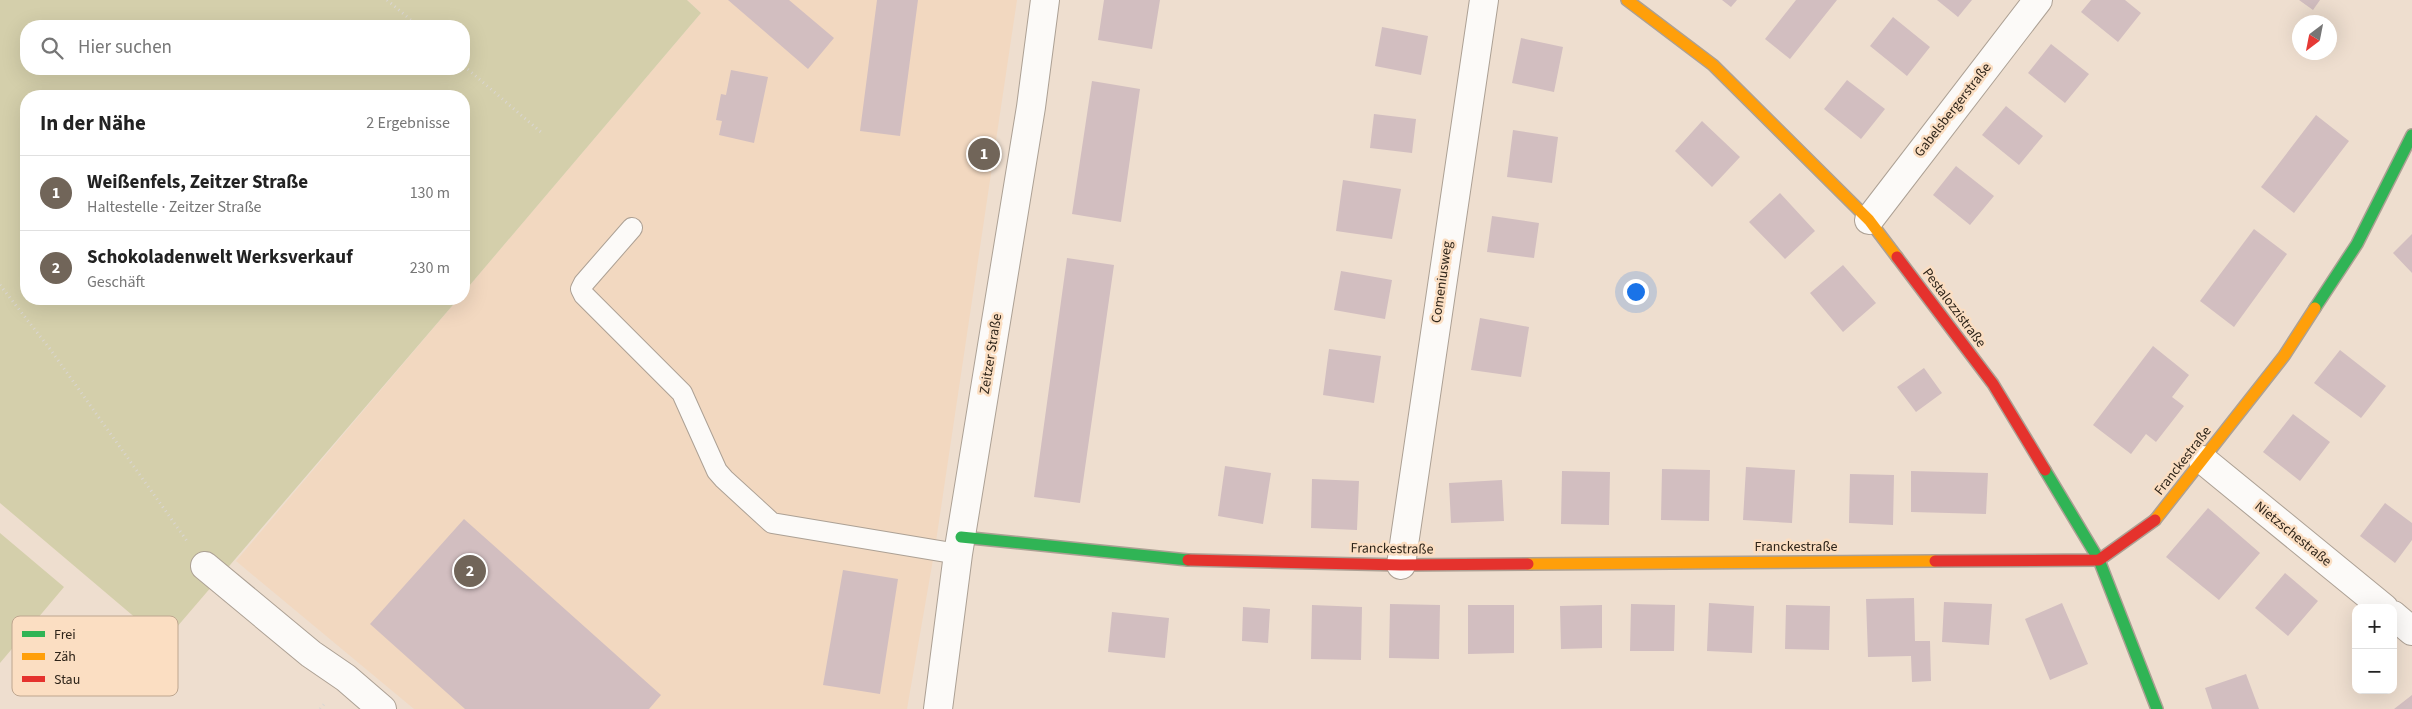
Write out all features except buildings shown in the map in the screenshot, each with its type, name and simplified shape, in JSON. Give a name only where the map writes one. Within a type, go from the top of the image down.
[{"type":"street","name":"Zeitzer Straße","points":[[938,709],[960,545],[1031,106],[1045,0]]},
{"type":"street","name":"Comeniusweg","points":[[1401,565],[1484,0]]},
{"type":"street","name":"Pestalozzistraße","points":[[1627,0],[1713,65],[1869,220],[1992,384],[2099,560],[2157,709]]},
{"type":"street","name":"Gabelsbergerstraße","points":[[1869,220],[2038,0]]},
{"type":"street","name":"Franckestraße","points":[[960,545],[1195,561],[1401,565],[2099,560],[2153,523],[2284,356],[2357,244],[2412,135]]},
{"type":"street","name":"Nietzschestraße","points":[[2203,460],[2379,604]]},
{"type":"street","points":[[205,566],[311,654],[346,678],[382,709]]},
{"type":"street","points":[[2397,618],[2412,631]]},
{"type":"lane","points":[[632,228],[584,283],[581,289],[584,295],[682,393],[717,471],[724,479],[772,523],[960,545]]},
{"type":"path","points":[[387,0],[411,20]]},
{"type":"path","points":[[470,71],[542,133]]},
{"type":"path","points":[[0,285],[50,349],[205,566]]},
{"type":"shaded area","points":[[0,0],[687,0],[701,13],[470,285],[470,90],[20,90],[20,305],[453,305],[178,626],[178,616],[133,616],[0,503]]},
{"type":"shaded area","points":[[687,0],[1017,0],[935,548],[907,709],[414,709],[236,561],[453,305],[470,305],[470,285],[701,13]]},
{"type":"shaded area","points":[[0,533],[64,587],[40,616],[12,616],[12,649],[0,663]]},
{"type":"traffic: fast","points":[[2315,308],[2357,244],[2412,135]]},
{"type":"traffic: fast","points":[[2045,470],[2099,560],[2157,709]]},
{"type":"traffic: fast","points":[[961,537],[1188,560]]},
{"type":"traffic: slow","points":[[1627,0],[1713,65],[1869,220],[1897,257]]},
{"type":"traffic: slow","points":[[2155,520],[2284,356],[2315,308]]},
{"type":"traffic: slow","points":[[1528,564],[1935,561]]},
{"type":"traffic: jam","points":[[1897,257],[1993,384],[2045,470]]},
{"type":"traffic: jam","points":[[1935,561],[2099,560],[2155,520]]},
{"type":"traffic: jam","points":[[1188,560],[1401,565],[1528,564]]},
{"type":"place","name":"Weißenfels, Zeitzer Straße","points":[[984,154]]},
{"type":"place","name":"Schokoladenwelt Werksverkauf","points":[[470,571]]}]
